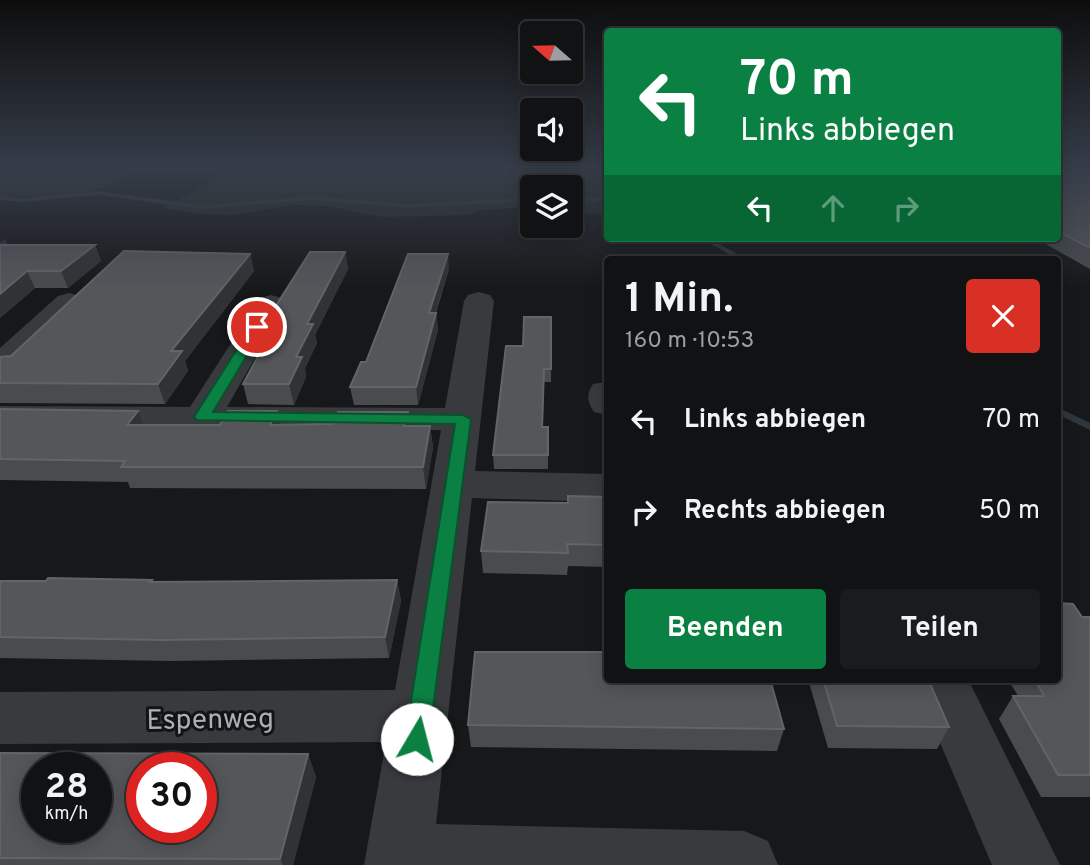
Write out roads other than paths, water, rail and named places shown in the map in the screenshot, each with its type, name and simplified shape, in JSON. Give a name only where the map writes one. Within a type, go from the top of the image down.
[{"type":"street","points":[[480,301],[399,861],[744,865]]},
{"type":"street","points":[[0,366],[69,302]]},
{"type":"street","points":[[202,417],[271,304]]},
{"type":"street","points":[[0,417],[463,419]]},
{"type":"street","points":[[454,484],[604,488]]},
{"type":"street","points":[[942,683],[1026,865]]},
{"type":"street","name":"Espenweg","points":[[0,718],[420,716]]},
{"type":"waterway","points":[[711,242],[737,256]]},
{"type":"waterway","points":[[1061,412],[1090,427]]}]
